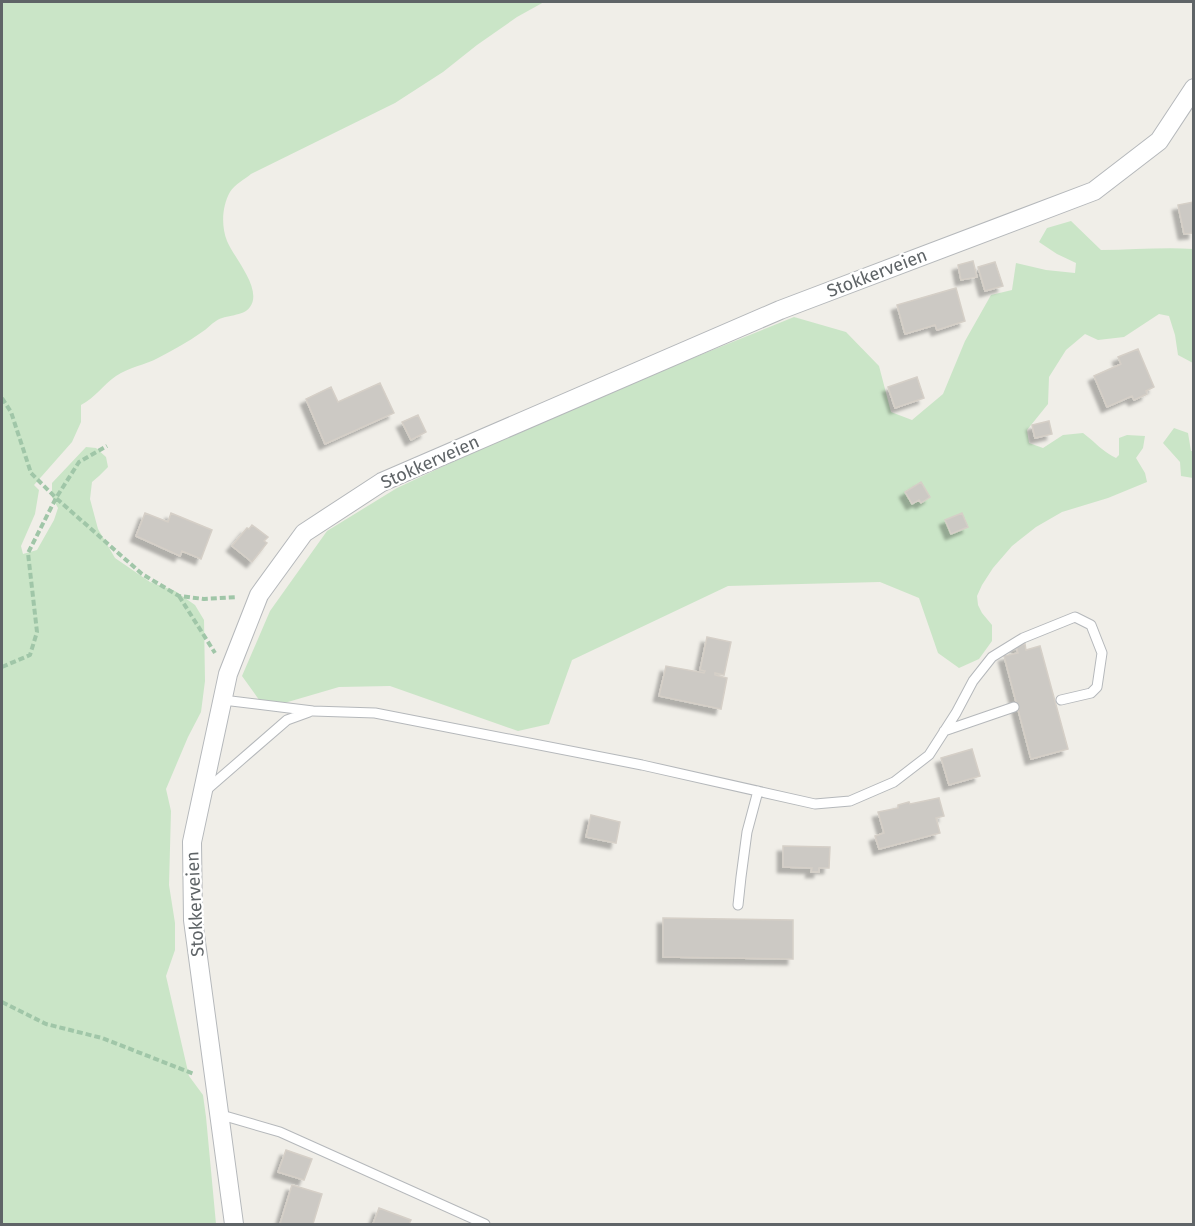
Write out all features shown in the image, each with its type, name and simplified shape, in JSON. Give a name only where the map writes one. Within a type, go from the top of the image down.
[{"type":"street","name":"Stokkerveien","points":[[234,1224],[193,920],[192,842],[228,674],[259,595],[304,533],[382,482],[780,310],[1094,191],[1159,141],[1194,88]]},
{"type":"lane","points":[[223,700],[313,711],[375,712],[642,765],[815,804],[850,801],[894,782],[929,755],[973,681],[992,657],[1023,638],[1075,616],[1091,625],[1102,653],[1097,687],[1091,693],[1061,700]]},
{"type":"lane","points":[[944,731],[1014,707]]},
{"type":"lane","points":[[203,793],[287,720],[313,711]]},
{"type":"lane","points":[[738,905],[747,832],[758,791]]},
{"type":"lane","points":[[218,1114],[280,1132],[485,1224]]},
{"type":"path","points":[[2,399],[11,412],[30,473],[142,574],[178,596],[204,599],[259,595]]},
{"type":"path","points":[[2,667],[30,655],[37,632],[28,553],[56,498],[79,462],[106,446]]},
{"type":"path","points":[[178,596],[228,674]]},
{"type":"path","points":[[2,1002],[46,1024],[102,1038],[214,1082]]},
{"type":"green space","points":[[2,2],[544,2],[517,17],[443,72],[395,103],[251,174],[234,187],[225,203],[224,229],[227,241],[253,291],[250,307],[243,312],[214,322],[197,336],[175,349],[126,370],[111,380],[81,405],[81,422],[72,442],[34,485],[39,490],[35,514],[21,546],[23,554],[37,550],[54,520],[58,508],[52,497],[52,483],[86,447],[96,448],[106,457],[108,467],[92,482],[90,499],[98,529],[115,558],[150,582],[175,591],[195,605],[204,620],[205,681],[201,712],[166,789],[171,811],[169,885],[175,923],[175,950],[166,976],[189,1076],[203,1095],[216,1224],[2,1224]]},
{"type":"green space","points":[[1071,221],[1101,250],[1193,249],[1193,363],[1178,355],[1169,316],[1159,314],[1124,337],[1098,340],[1085,334],[1066,350],[1049,377],[1048,404],[1027,430],[1029,443],[1043,448],[1063,435],[1083,433],[1116,458],[1119,455],[1119,438],[1127,435],[1145,436],[1143,448],[1136,458],[1145,473],[1147,482],[1108,498],[1062,512],[1036,527],[1012,546],[993,568],[977,596],[982,613],[992,625],[992,641],[979,659],[959,668],[938,653],[919,598],[880,582],[728,586],[572,660],[549,724],[518,731],[390,686],[339,687],[281,704],[262,704],[242,676],[270,611],[327,531],[397,488],[559,412],[794,317],[846,332],[879,366],[891,412],[912,420],[943,394],[965,341],[991,295],[1012,290],[1016,263],[1046,270],[1075,273],[1076,263],[1039,242],[1047,228]]},
{"type":"green space","points":[[1174,428],[1188,433],[1191,451],[1193,451],[1193,478],[1181,476],[1180,462],[1163,443]]},
{"type":"building","points":[[1194,202],[1194,233],[1184,234],[1178,205]]},
{"type":"building","points":[[973,261],[977,277],[961,280],[958,265]]},
{"type":"building","points":[[995,262],[1003,286],[985,291],[978,267]]},
{"type":"building","points":[[956,288],[965,321],[937,330],[935,325],[905,334],[897,305]]},
{"type":"building","points":[[1138,349],[1154,387],[1146,391],[1147,394],[1134,400],[1132,396],[1107,407],[1094,376],[1121,364],[1118,357]]},
{"type":"building","points":[[917,377],[924,398],[895,408],[888,387]]},
{"type":"building","points":[[380,383],[394,413],[325,444],[306,399],[331,387],[338,402]]},
{"type":"building","points":[[418,415],[426,432],[411,440],[402,422]]},
{"type":"building","points":[[1049,421],[1052,434],[1035,438],[1032,425]]},
{"type":"building","points":[[921,482],[930,497],[921,503],[919,500],[912,504],[905,492]]},
{"type":"building","points":[[145,513],[168,522],[171,513],[212,530],[201,559],[182,551],[180,556],[136,536]]},
{"type":"building","points":[[962,513],[968,527],[951,534],[945,520]]},
{"type":"building","points":[[252,525],[268,537],[264,541],[267,543],[252,562],[232,546]]},
{"type":"building","points":[[707,637],[731,642],[724,675],[715,673],[715,675],[727,678],[721,709],[659,696],[666,666],[704,673],[705,671],[700,670]]},
{"type":"building","points":[[1025,644],[1026,650],[1040,646],[1068,749],[1031,759],[1004,656],[1018,653],[1016,646]]},
{"type":"building","points":[[972,749],[980,776],[949,785],[941,758]]},
{"type":"building","points":[[939,798],[944,816],[936,818],[940,833],[879,849],[875,836],[884,833],[878,812],[898,808],[898,805],[909,802],[910,804]]},
{"type":"building","points":[[591,815],[620,822],[616,843],[586,837]]},
{"type":"building","points":[[783,846],[830,847],[829,868],[819,868],[819,872],[811,872],[812,868],[783,867]]},
{"type":"building","points":[[663,918],[793,920],[793,959],[663,957]]},
{"type":"building","points":[[286,1150],[312,1159],[304,1180],[278,1172]]},
{"type":"building","points":[[292,1185],[322,1194],[313,1224],[280,1224]]},
{"type":"building","points":[[379,1208],[411,1220],[409,1224],[373,1224]]}]
